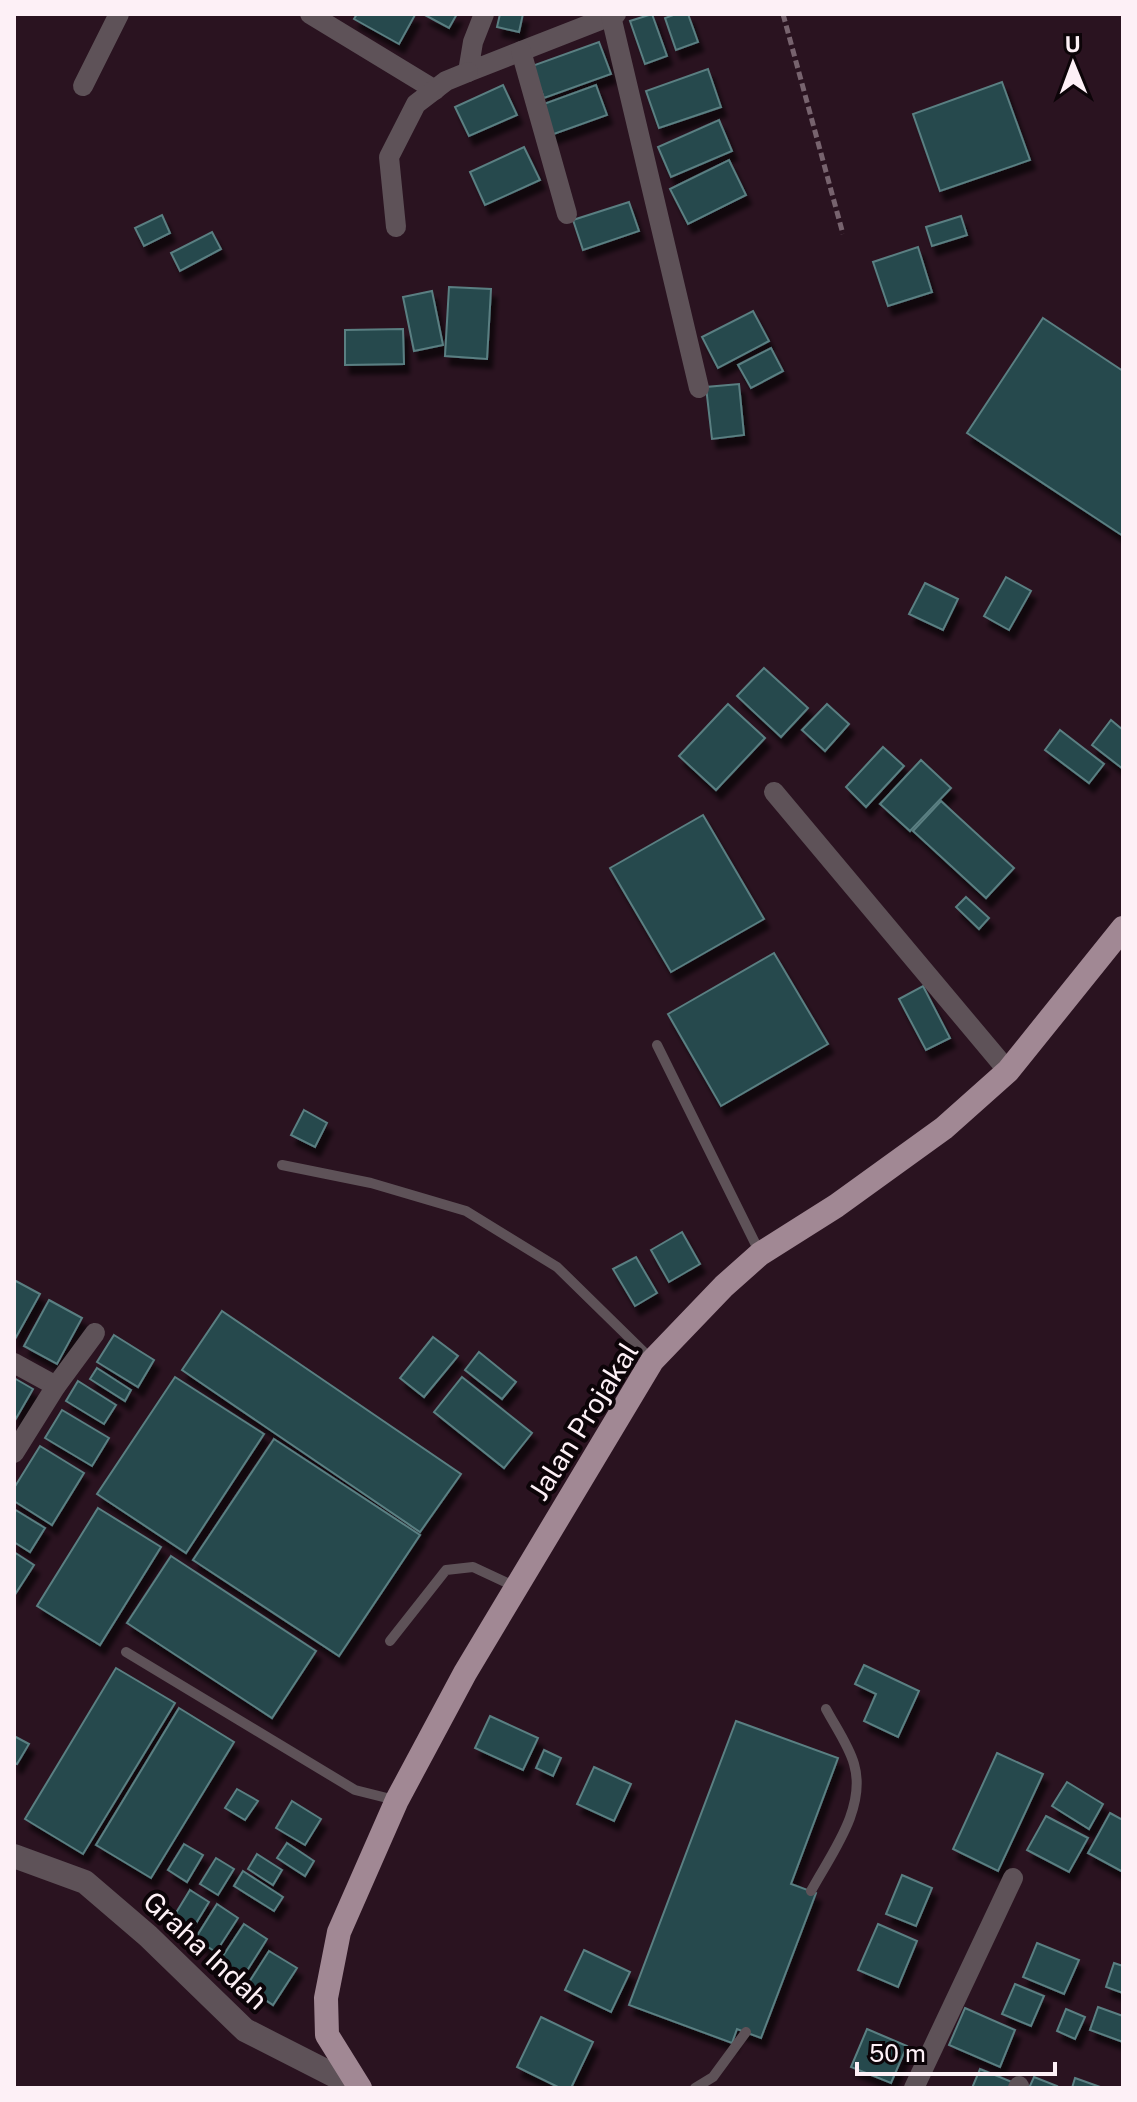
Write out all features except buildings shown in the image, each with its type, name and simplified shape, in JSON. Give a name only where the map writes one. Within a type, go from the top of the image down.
[{"type":"main road","name":"Jalan Projakal","points":[[360,2088],[327,2035],[326,1998],[339,1932],[397,1800],[465,1673],[652,1361],[724,1286],[760,1254],[836,1206],[944,1128],[1008,1071],[1123,928]]},
{"type":"street","points":[[83,86],[119,14]]},
{"type":"street","points":[[310,14],[435,90]]},
{"type":"street","points":[[468,72],[473,42],[484,14]]},
{"type":"street","points":[[396,227],[389,157],[416,104],[468,72],[613,15],[699,388]]},
{"type":"street","points":[[521,51],[567,214]]},
{"type":"street","points":[[774,792],[1008,1071]]},
{"type":"street","points":[[14,1453],[56,1386],[95,1333]]},
{"type":"street","points":[[14,1363],[56,1386]]},
{"type":"street","name":"Graha Indah","points":[[14,1856],[85,1882],[148,1936],[245,2030],[360,2088]]},
{"type":"street","points":[[914,2088],[1013,1878]]},
{"type":"lane","points":[[657,1045],[760,1254]]},
{"type":"lane","points":[[282,1165],[371,1183],[466,1211],[557,1267],[652,1361]]},
{"type":"lane","points":[[390,1641],[446,1570],[473,1567],[516,1587]]},
{"type":"lane","points":[[126,1652],[355,1790],[397,1800]]},
{"type":"lane","points":[[811,1891],[853,1810],[858,1789],[854,1763],[826,1709]]},
{"type":"lane","points":[[695,2088],[713,2077],[746,2032]]},
{"type":"path","points":[[783,14],[843,234]]}]
